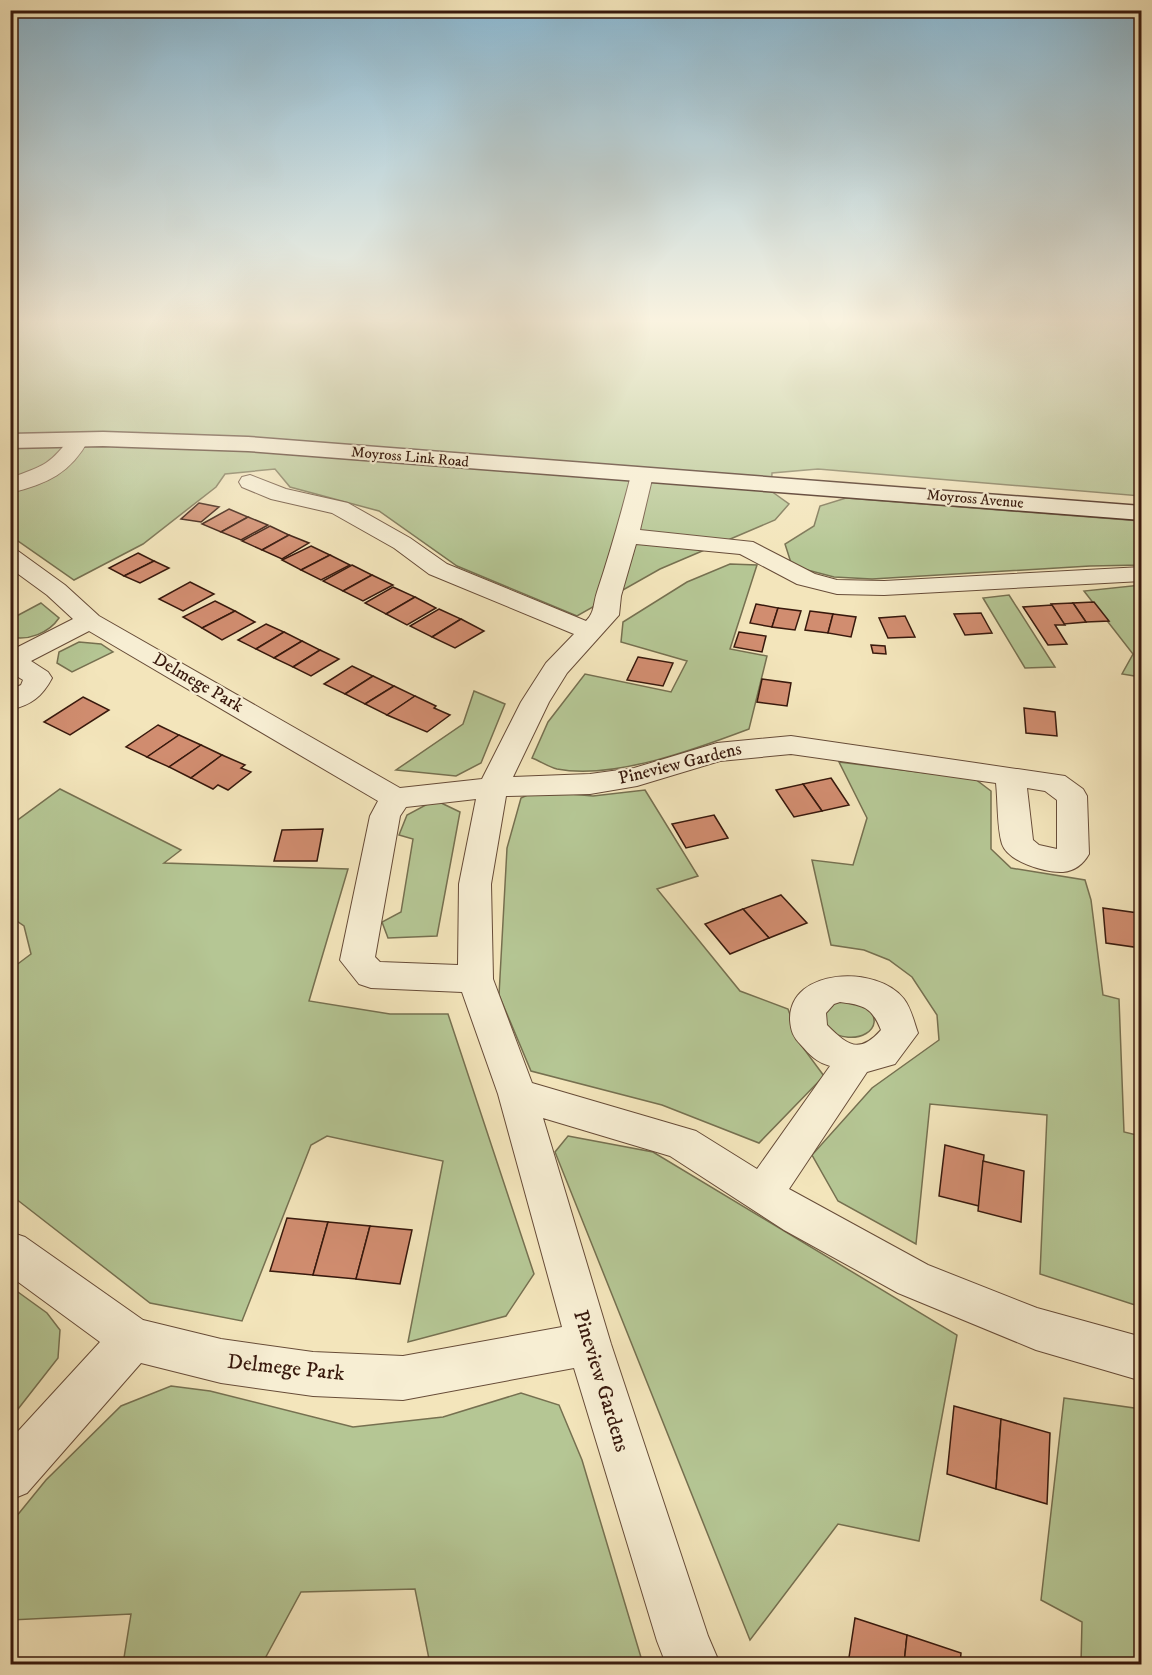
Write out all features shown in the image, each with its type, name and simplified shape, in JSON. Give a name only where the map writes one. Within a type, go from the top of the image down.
[{"type":"street","name":"Moyross Link Road","points":[[10,441],[79,439],[248,444],[808,487]]},
{"type":"street","points":[[10,486],[60,466],[71,456],[79,439]]},
{"type":"street","points":[[250,482],[279,494],[340,508],[402,543],[438,569],[598,624],[627,536],[642,475]]},
{"type":"street","name":"Moyross Avenue","points":[[808,487],[1142,513]]},
{"type":"street","points":[[627,536],[745,547],[806,579],[837,587],[884,588],[1142,574]]},
{"type":"street","name":"Delmege Park","points":[[10,556],[56,590],[90,621],[395,798]]},
{"type":"street","points":[[11,660],[90,621]]},
{"type":"street","name":"Pineview Gardens","points":[[598,624],[556,669],[535,702],[493,787],[475,884],[475,979],[517,1094],[589,1344],[683,1641],[693,1665]]},
{"type":"street","points":[[10,702],[32,690],[38,678],[11,660]]},
{"type":"street","name":"Pineview Gardens","points":[[493,787],[590,784],[637,777],[717,752],[791,745],[1010,776]]},
{"type":"street","points":[[475,979],[371,975],[357,960],[385,816],[395,798],[493,787]]},
{"type":"street","points":[[763,1193],[855,1060]]},
{"type":"street","points":[[517,1094],[682,1143],[799,1217],[913,1279],[1036,1329],[1142,1359]]},
{"type":"street","name":"Delmege Park","points":[[10,1251],[132,1339],[221,1361],[313,1374],[403,1378],[589,1344]]},
{"type":"street","points":[[10,1476],[132,1339]]},
{"type":"green space","points":[[10,398],[1141,398],[1141,496],[818,469],[772,473],[771,491],[789,504],[775,520],[660,569],[577,616],[457,566],[379,511],[290,487],[275,469],[225,474],[216,487],[143,544],[74,580],[11,536]]},
{"type":"green space","points":[[846,498],[1141,521],[1141,565],[872,579],[834,577],[792,566],[785,544],[814,526],[820,506]]},
{"type":"green space","points":[[730,564],[757,565],[730,649],[767,656],[749,729],[654,761],[603,770],[557,769],[532,758],[548,722],[585,674],[671,692],[687,661],[621,642],[623,622],[687,582]]},
{"type":"green space","points":[[1141,585],[1141,677],[1122,674],[1133,654],[1084,591]]},
{"type":"green space","points":[[1009,595],[1055,667],[1025,668],[983,598]]},
{"type":"green space","points":[[41,603],[59,618],[55,623],[38,635],[24,638],[11,637],[11,619]]},
{"type":"green space","points":[[79,642],[101,644],[113,652],[72,672],[57,663],[59,652]]},
{"type":"green space","points":[[474,691],[505,704],[481,763],[456,776],[396,770],[463,724]]},
{"type":"green space","points":[[839,762],[975,779],[991,791],[991,849],[1011,868],[1085,880],[1091,900],[1103,995],[1119,999],[1124,1132],[1141,1136],[1141,1307],[1040,1274],[1047,1115],[930,1104],[916,1244],[838,1201],[812,1155],[872,1088],[939,1040],[937,1015],[912,977],[889,960],[864,950],[831,945],[812,860],[853,865],[867,818]]},
{"type":"green space","points":[[60,789],[181,850],[164,863],[348,869],[309,1001],[390,1014],[448,1014],[534,1274],[506,1316],[408,1342],[443,1161],[327,1136],[311,1145],[242,1321],[150,1303],[11,1195],[11,969],[31,954],[24,926],[11,917],[11,825]]},
{"type":"green space","points":[[645,790],[698,876],[657,889],[740,991],[788,1009],[801,1045],[824,1076],[759,1143],[662,1105],[531,1071],[499,995],[507,848],[521,798],[536,791],[593,796]]},
{"type":"green space","points":[[435,800],[460,812],[437,936],[388,938],[382,922],[401,912],[413,839],[399,835],[407,815]]},
{"type":"green space","points":[[849,999],[867,1008],[873,1015],[872,1029],[858,1037],[837,1035],[826,1029],[823,1007]]},
{"type":"green space","points":[[568,1136],[653,1152],[957,1335],[919,1541],[838,1524],[750,1640],[555,1152]]},
{"type":"green space","points":[[11,1287],[47,1313],[60,1330],[58,1358],[11,1418]]},
{"type":"green space","points":[[171,1386],[210,1391],[353,1427],[443,1417],[521,1393],[559,1405],[582,1460],[643,1664],[430,1664],[415,1589],[301,1592],[262,1664],[123,1664],[131,1614],[11,1620],[11,1523],[46,1480],[121,1406]]},
{"type":"green space","points":[[1064,1398],[1141,1409],[1141,1664],[1081,1664],[1082,1622],[1041,1600]]},
{"type":"building","points":[[199,503],[219,507],[201,522],[181,519]]},
{"type":"building","points":[[229,509],[248,517],[221,532],[202,524]]},
{"type":"building","points":[[248,517],[268,525],[241,540],[221,532]]},
{"type":"building","points":[[270,526],[289,535],[262,550],[242,541]]},
{"type":"building","points":[[289,535],[309,543],[282,559],[262,550]]},
{"type":"building","points":[[311,546],[330,555],[301,570],[282,560]]},
{"type":"building","points":[[138,553],[154,561],[124,576],[109,568]]},
{"type":"building","points":[[330,555],[350,565],[321,580],[301,570]]},
{"type":"building","points":[[154,561],[169,568],[140,583],[124,576]]},
{"type":"building","points":[[352,565],[372,575],[343,591],[323,581]]},
{"type":"building","points":[[372,575],[393,585],[363,601],[343,591]]},
{"type":"building","points":[[190,582],[214,594],[183,611],[159,599]]},
{"type":"building","points":[[393,587],[415,597],[386,614],[365,603]]},
{"type":"building","points":[[415,597],[436,608],[407,625],[386,614]]},
{"type":"building","points":[[215,601],[235,611],[202,628],[183,617]]},
{"type":"building","points":[[1094,602],[1109,621],[1086,622],[1073,603]]},
{"type":"building","points":[[1073,603],[1086,622],[1064,624],[1051,604]]},
{"type":"building","points":[[756,604],[778,608],[772,627],[750,623]]},
{"type":"building","points":[[1052,605],[1065,625],[1055,625],[1067,644],[1048,645],[1023,607]]},
{"type":"building","points":[[778,608],[801,611],[795,630],[772,627]]},
{"type":"building","points":[[439,609],[461,619],[432,637],[410,626]]},
{"type":"building","points":[[235,611],[255,622],[222,640],[202,628]]},
{"type":"building","points":[[810,611],[833,614],[828,633],[805,630]]},
{"type":"building","points":[[981,613],[992,633],[965,635],[954,614]]},
{"type":"building","points":[[833,614],[856,617],[851,637],[828,633]]},
{"type":"building","points":[[905,616],[915,637],[888,638],[879,618]]},
{"type":"building","points":[[461,619],[484,631],[455,648],[432,637]]},
{"type":"building","points":[[266,624],[284,632],[256,649],[238,640]]},
{"type":"building","points":[[284,632],[302,641],[274,658],[256,649]]},
{"type":"building","points":[[739,632],[766,636],[762,652],[734,647]]},
{"type":"building","points":[[302,641],[320,650],[293,667],[274,658]]},
{"type":"building","points":[[871,645],[885,646],[886,654],[873,653]]},
{"type":"building","points":[[320,650],[339,659],[311,676],[293,667]]},
{"type":"building","points":[[638,657],[673,663],[663,686],[627,680]]},
{"type":"building","points":[[352,666],[373,676],[345,694],[324,684]]},
{"type":"building","points":[[373,676],[394,686],[365,704],[345,694]]},
{"type":"building","points":[[762,679],[791,683],[787,706],[757,702]]},
{"type":"building","points":[[394,686],[415,696],[387,715],[365,704]]},
{"type":"building","points":[[415,696],[450,715],[427,732],[387,715]]},
{"type":"building","points":[[83,697],[109,710],[70,735],[44,722]]},
{"type":"building","points":[[1024,708],[1055,712],[1057,736],[1026,733]]},
{"type":"building","points":[[158,725],[179,735],[147,757],[126,747]]},
{"type":"building","points":[[179,735],[201,745],[169,767],[147,757]]},
{"type":"building","points":[[201,745],[222,755],[191,778],[169,767]]},
{"type":"building","points":[[222,755],[245,765],[241,768],[251,772],[228,790],[218,785],[213,789],[191,778]]},
{"type":"building","points":[[831,778],[849,805],[822,811],[803,784]]},
{"type":"building","points":[[803,784],[822,811],[794,817],[776,790]]},
{"type":"building","points":[[714,815],[728,838],[686,848],[672,824]]},
{"type":"building","points":[[323,829],[317,861],[274,861],[282,830]]},
{"type":"building","points":[[781,895],[807,923],[769,938],[743,909]]},
{"type":"building","points":[[1103,908],[1138,913],[1141,948],[1106,943]]},
{"type":"building","points":[[743,909],[769,938],[730,954],[705,924]]},
{"type":"building","points":[[945,1145],[984,1155],[979,1206],[939,1196]]},
{"type":"building","points":[[983,1161],[1024,1171],[1021,1222],[978,1211]]},
{"type":"building","points":[[287,1218],[328,1222],[313,1275],[270,1271]]},
{"type":"building","points":[[328,1222],[370,1226],[356,1279],[313,1275]]},
{"type":"building","points":[[370,1226],[412,1230],[400,1284],[356,1279]]},
{"type":"building","points":[[954,1406],[1001,1419],[996,1489],[947,1474]]},
{"type":"building","points":[[1001,1419],[1050,1433],[1047,1504],[996,1489]]},
{"type":"building","points":[[855,1618],[907,1635],[904,1664],[848,1664]]},
{"type":"building","points":[[907,1635],[961,1653],[960,1664],[904,1664]]}]
